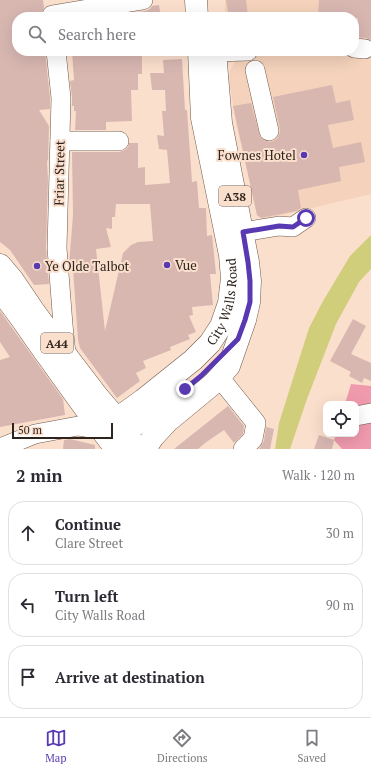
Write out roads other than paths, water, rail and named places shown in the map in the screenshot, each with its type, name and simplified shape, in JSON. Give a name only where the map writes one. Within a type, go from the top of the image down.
[{"type":"main road","points":[[196,0],[197,12]]},
{"type":"main road","points":[[211,0],[212,12]]},
{"type":"main road","name":"City Walls Road","points":[[119,436],[210,343],[221,326],[230,303],[232,278],[230,256],[202,118],[208,56]]},
{"type":"main road","name":"City Walls Road","points":[[145,449],[153,437],[168,421],[214,383],[229,366],[250,302],[248,262],[221,123],[210,56]]},
{"type":"main road","name":"A44","points":[[0,264],[98,397],[119,436]]},
{"type":"main road","name":"A44","points":[[0,291],[13,306],[48,358],[119,436]]},
{"type":"main road","name":"City Walls Road","points":[[119,436],[167,403],[201,376],[238,339]]},
{"type":"street","points":[[52,11],[143,0]]},
{"type":"street","name":"Friar Street","points":[[57,56],[61,98],[57,151],[58,248],[66,354]]},
{"type":"street","points":[[255,70],[269,131]]},
{"type":"street","points":[[57,151],[119,141]]},
{"type":"street","points":[[243,232],[279,226],[293,227],[306,218]]},
{"type":"street","points":[[33,310],[42,313],[51,310],[57,304],[61,295]]},
{"type":"street","points":[[219,377],[256,423],[253,439],[243,449]]},
{"type":"street","points":[[359,415],[371,413]]},
{"type":"street","points":[[0,448],[35,434],[78,426],[119,436]]},
{"type":"place","name":"Fownes Hotel","points":[[304,155]]},
{"type":"place","name":"Vue","points":[[167,265]]},
{"type":"place","name":"Ye Olde Talbot","points":[[37,266]]}]
